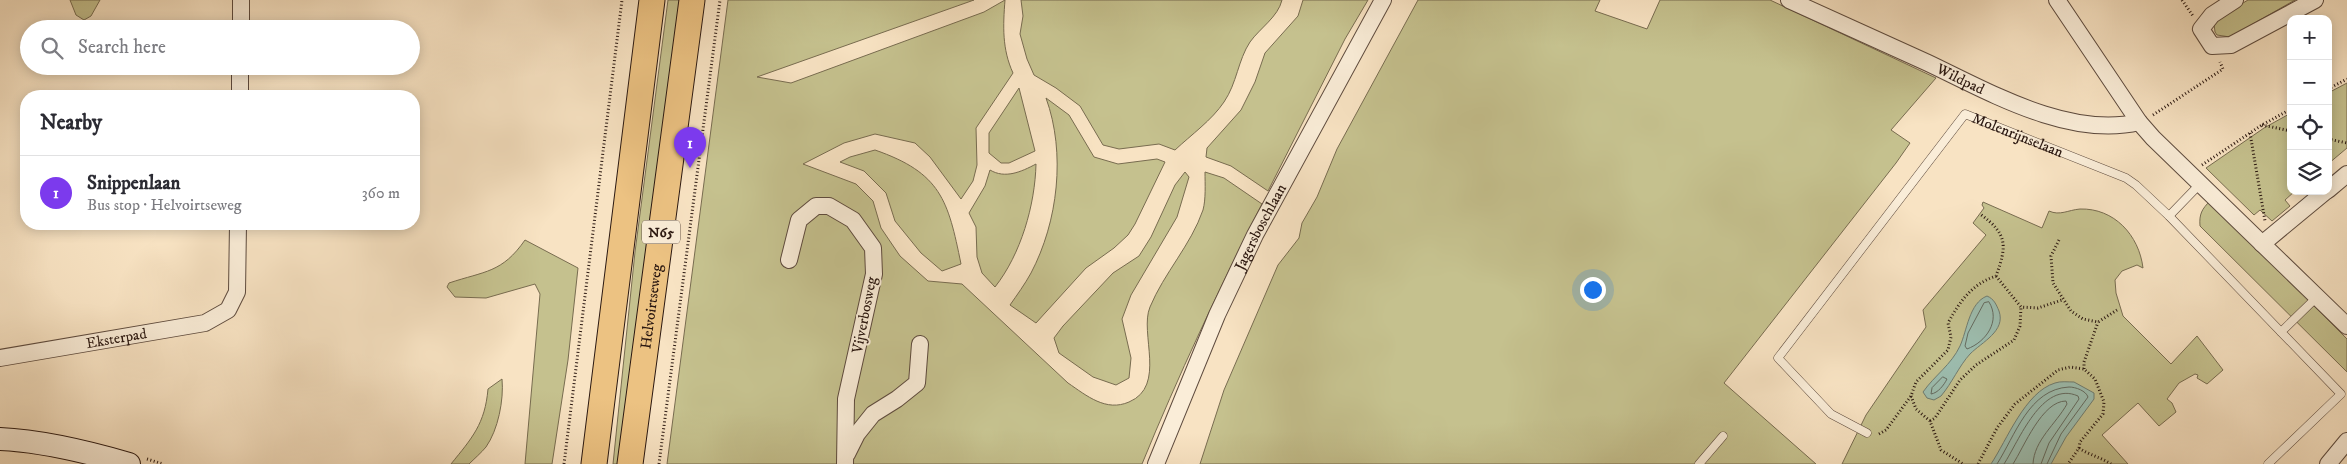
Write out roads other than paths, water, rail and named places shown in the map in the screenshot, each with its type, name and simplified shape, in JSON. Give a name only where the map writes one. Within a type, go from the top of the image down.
[{"type":"main road","name":"N65","points":[[594,464],[652,0]]},
{"type":"main road","name":"Helvoirtseweg","points":[[630,464],[692,0]]},
{"type":"main road","points":[[0,439],[25,440],[125,463]]},
{"type":"street","points":[[240,20],[241,0]]},
{"type":"street","name":"Jagersboschlaan","points":[[1156,464],[1218,315],[1255,235],[1383,0]]},
{"type":"street","name":"Wildpad","points":[[1790,0],[2002,98],[2051,117],[2094,125],[2123,126],[2139,122]]},
{"type":"street","points":[[2235,0],[2212,15],[2201,29],[2212,46],[2231,45],[2315,0]]},
{"type":"street","points":[[2062,2],[2139,122],[2195,179],[2265,241],[2347,326]]},
{"type":"street","points":[[240,75],[240,90]]},
{"type":"street","points":[[2332,186],[2347,174]]},
{"type":"street","points":[[2265,241],[2321,195]]},
{"type":"street","name":"Vijverbosweg","points":[[789,260],[799,220],[816,206],[830,206],[853,220],[872,248],[874,274],[846,399],[845,461]]},
{"type":"street","name":"Eksterpad","points":[[0,358],[205,323],[228,310],[237,292],[238,230]]},
{"type":"street","name":"Vijverbosweg","points":[[845,461],[857,434],[873,414],[897,399],[917,383],[920,344]]},
{"type":"street","points":[[2328,464],[2347,441]]},
{"type":"lane","name":"Molenrijnselaan","points":[[1867,433],[1831,414],[1778,358],[1965,114],[2126,178],[2136,184],[2341,394],[2268,464]]},
{"type":"lane","points":[[2169,216],[2195,179]]},
{"type":"lane","points":[[2281,332],[2317,297]]},
{"type":"lane","points":[[1699,464],[1723,436]]},
{"type":"water","points":[[1987,296],[1993,300],[1999,311],[2000,318],[1996,330],[1992,336],[1970,354],[1941,396],[1934,400],[1927,398],[1923,392],[1956,353],[1972,311]]},
{"type":"water","points":[[2074,382],[2094,393],[2094,399],[2066,437],[2051,464],[1991,464],[2018,418],[2035,396],[2044,388],[2055,383]]},
{"type":"place","name":"Snippenlaan","points":[[690,168]]}]
